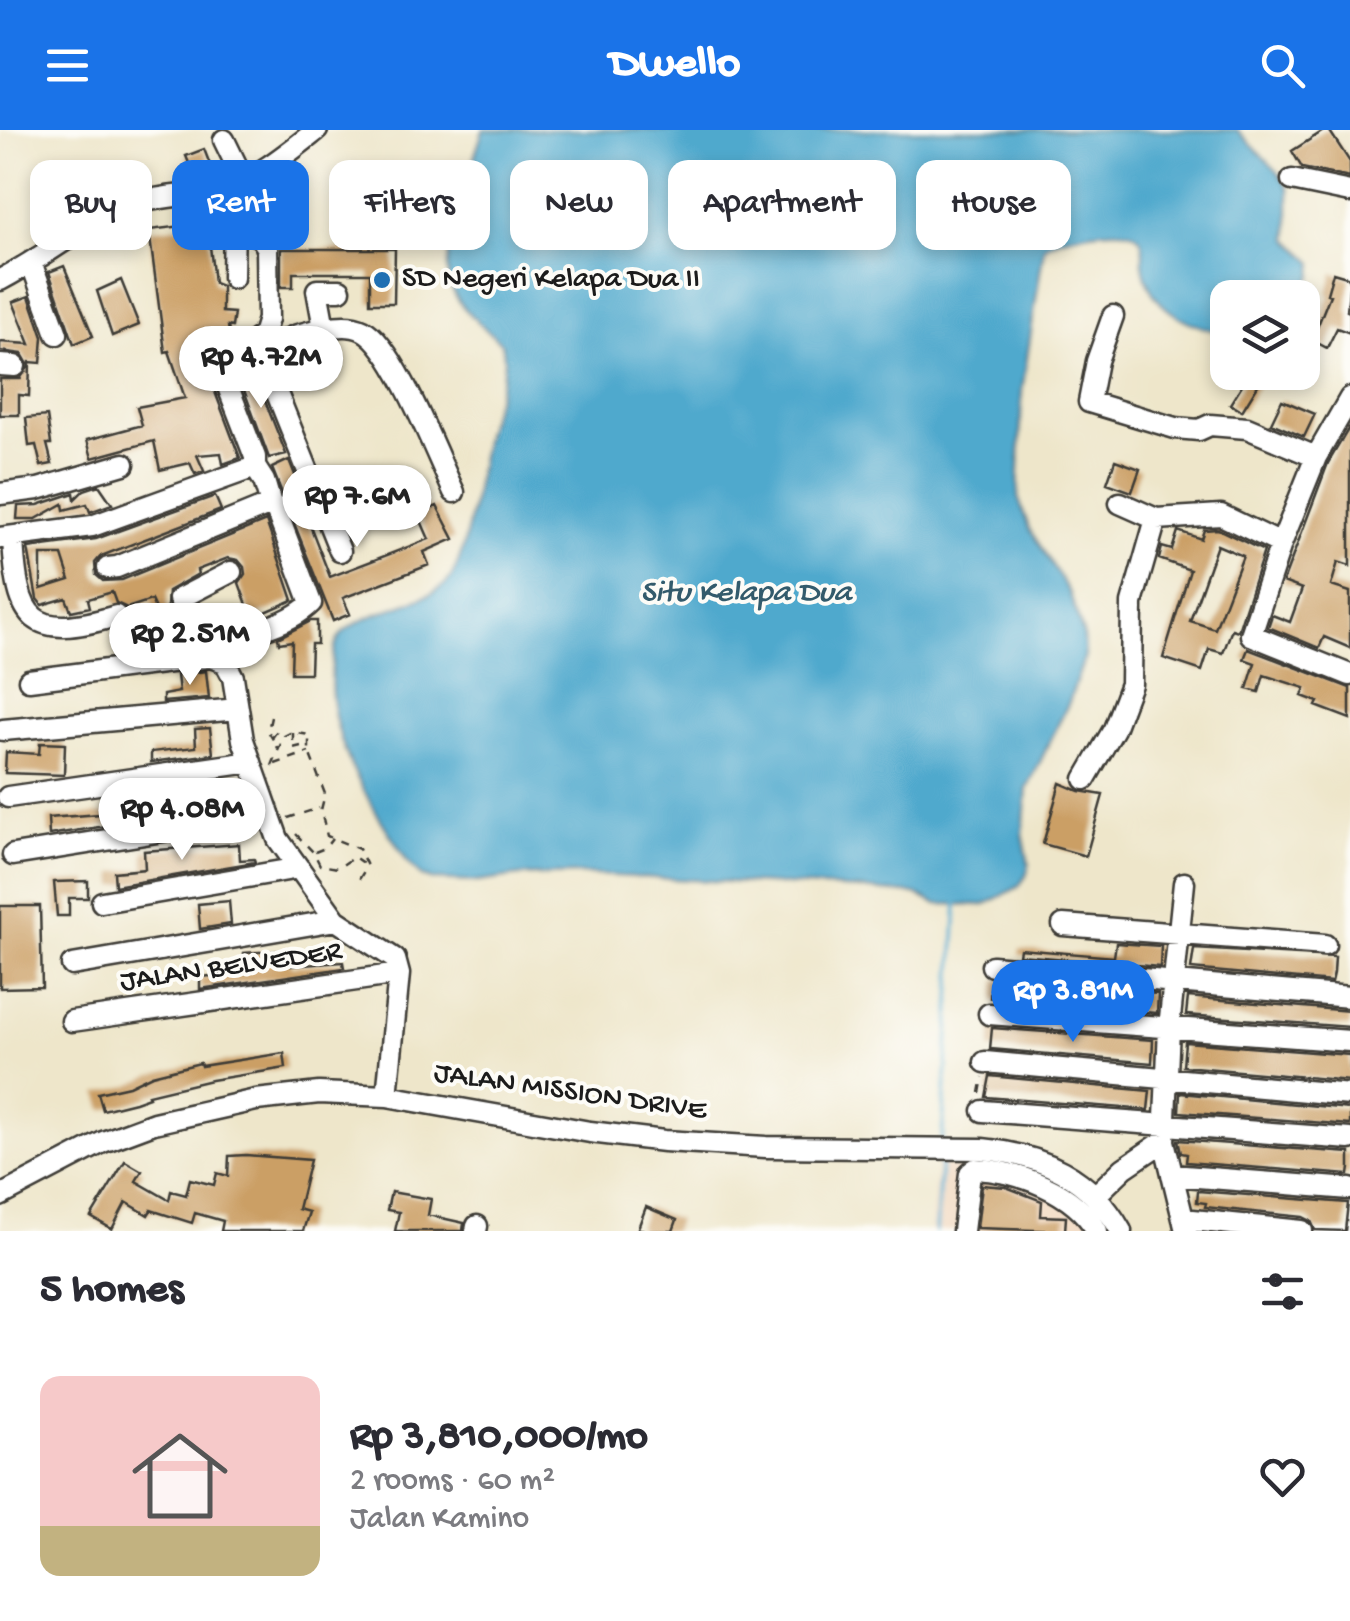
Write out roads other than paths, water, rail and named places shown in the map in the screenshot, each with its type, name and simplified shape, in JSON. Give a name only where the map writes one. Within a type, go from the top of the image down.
[{"type":"street","points":[[271,160],[317,130]]},
{"type":"street","points":[[224,140],[229,160]]},
{"type":"street","points":[[1292,180],[1350,192]]},
{"type":"street","points":[[0,280],[132,205],[172,195]]},
{"type":"street","points":[[233,250],[233,278]]},
{"type":"street","points":[[268,250],[272,381],[340,551]]},
{"type":"street","points":[[31,262],[57,334]]},
{"type":"street","points":[[324,328],[316,290],[340,290]]},
{"type":"street","points":[[1113,316],[1097,361],[1089,402],[1174,428],[1247,428],[1316,457]]},
{"type":"street","points":[[231,572],[179,599],[206,635],[247,635],[310,606],[311,599],[275,507],[254,467],[255,456],[220,366],[269,342],[324,328],[363,330],[385,348],[454,492]]},
{"type":"street","points":[[1350,398],[1316,457],[1281,544],[1251,636],[1350,676]]},
{"type":"street","points":[[1328,438],[1350,445]]},
{"type":"street","points":[[0,494],[38,488],[124,464]]},
{"type":"street","points":[[116,616],[76,628],[42,623],[25,610],[8,578],[6,538],[92,526],[254,467]]},
{"type":"street","points":[[1120,503],[1156,519],[1221,515],[1281,544]]},
{"type":"street","points":[[108,568],[117,568],[271,504]]},
{"type":"street","points":[[1085,778],[1114,729],[1131,684],[1132,603],[1156,519]]},
{"type":"street","points":[[28,680],[220,658],[230,668],[243,740],[261,764],[280,815],[278,839],[306,860],[336,920],[390,953],[399,974],[387,1096]]},
{"type":"street","points":[[4,730],[238,709]]},
{"type":"street","points":[[8,797],[261,764]]},
{"type":"street","points":[[13,854],[280,815]]},
{"type":"street","points":[[102,902],[306,860]]},
{"type":"street","points":[[1184,883],[1169,1028],[1164,1134],[1184,1225],[1302,1231]]},
{"type":"street","points":[[72,964],[336,920]]},
{"type":"street","points":[[1062,925],[1325,945]]},
{"type":"street","points":[[992,966],[1350,997]]},
{"type":"street","name":"JALAN BELVEDER","points":[[72,1021],[399,974]]},
{"type":"street","points":[[989,1014],[1350,1042]]},
{"type":"street","points":[[985,1062],[1350,1095]]},
{"type":"street","name":"JALAN MISSION DRIVE","points":[[0,1196],[103,1142],[190,1112],[319,1093],[387,1096],[590,1132],[664,1140],[1015,1152],[1038,1158],[1095,1196],[1121,1231]]},
{"type":"street","points":[[983,1111],[1164,1134],[1350,1139]]},
{"type":"street","points":[[1095,1196],[1164,1134]]},
{"type":"street","points":[[963,1231],[970,1173],[975,1169],[999,1171],[1050,1189],[1074,1205],[1096,1231]]},
{"type":"street","points":[[1172,1175],[1350,1189]]},
{"type":"water","name":"Situ Kelapa Dua","points":[[483,130],[1237,130],[1278,172],[1289,189],[1289,239],[1314,263],[1313,275],[1310,280],[1210,280],[1210,329],[1185,320],[1161,304],[1146,280],[1142,244],[1135,234],[1117,230],[1071,236],[1071,160],[916,160],[916,250],[1044,250],[1022,391],[1018,497],[1029,528],[1070,594],[1084,637],[1085,656],[1069,702],[1027,789],[1023,834],[1029,865],[1018,887],[985,905],[936,904],[915,894],[861,889],[578,874],[478,882],[431,880],[421,876],[407,861],[365,792],[343,744],[335,719],[332,660],[345,631],[440,588],[455,570],[461,554],[504,367],[502,344],[472,317],[450,284],[449,250],[490,250],[490,160],[474,160]]},
{"type":"waterway","points":[[942,1141],[957,904]]},
{"type":"waterway","points":[[936,1231],[941,1156]]},
{"type":"place","name":"SD Negeri Kelapa Dua II","points":[[382,280]]}]
